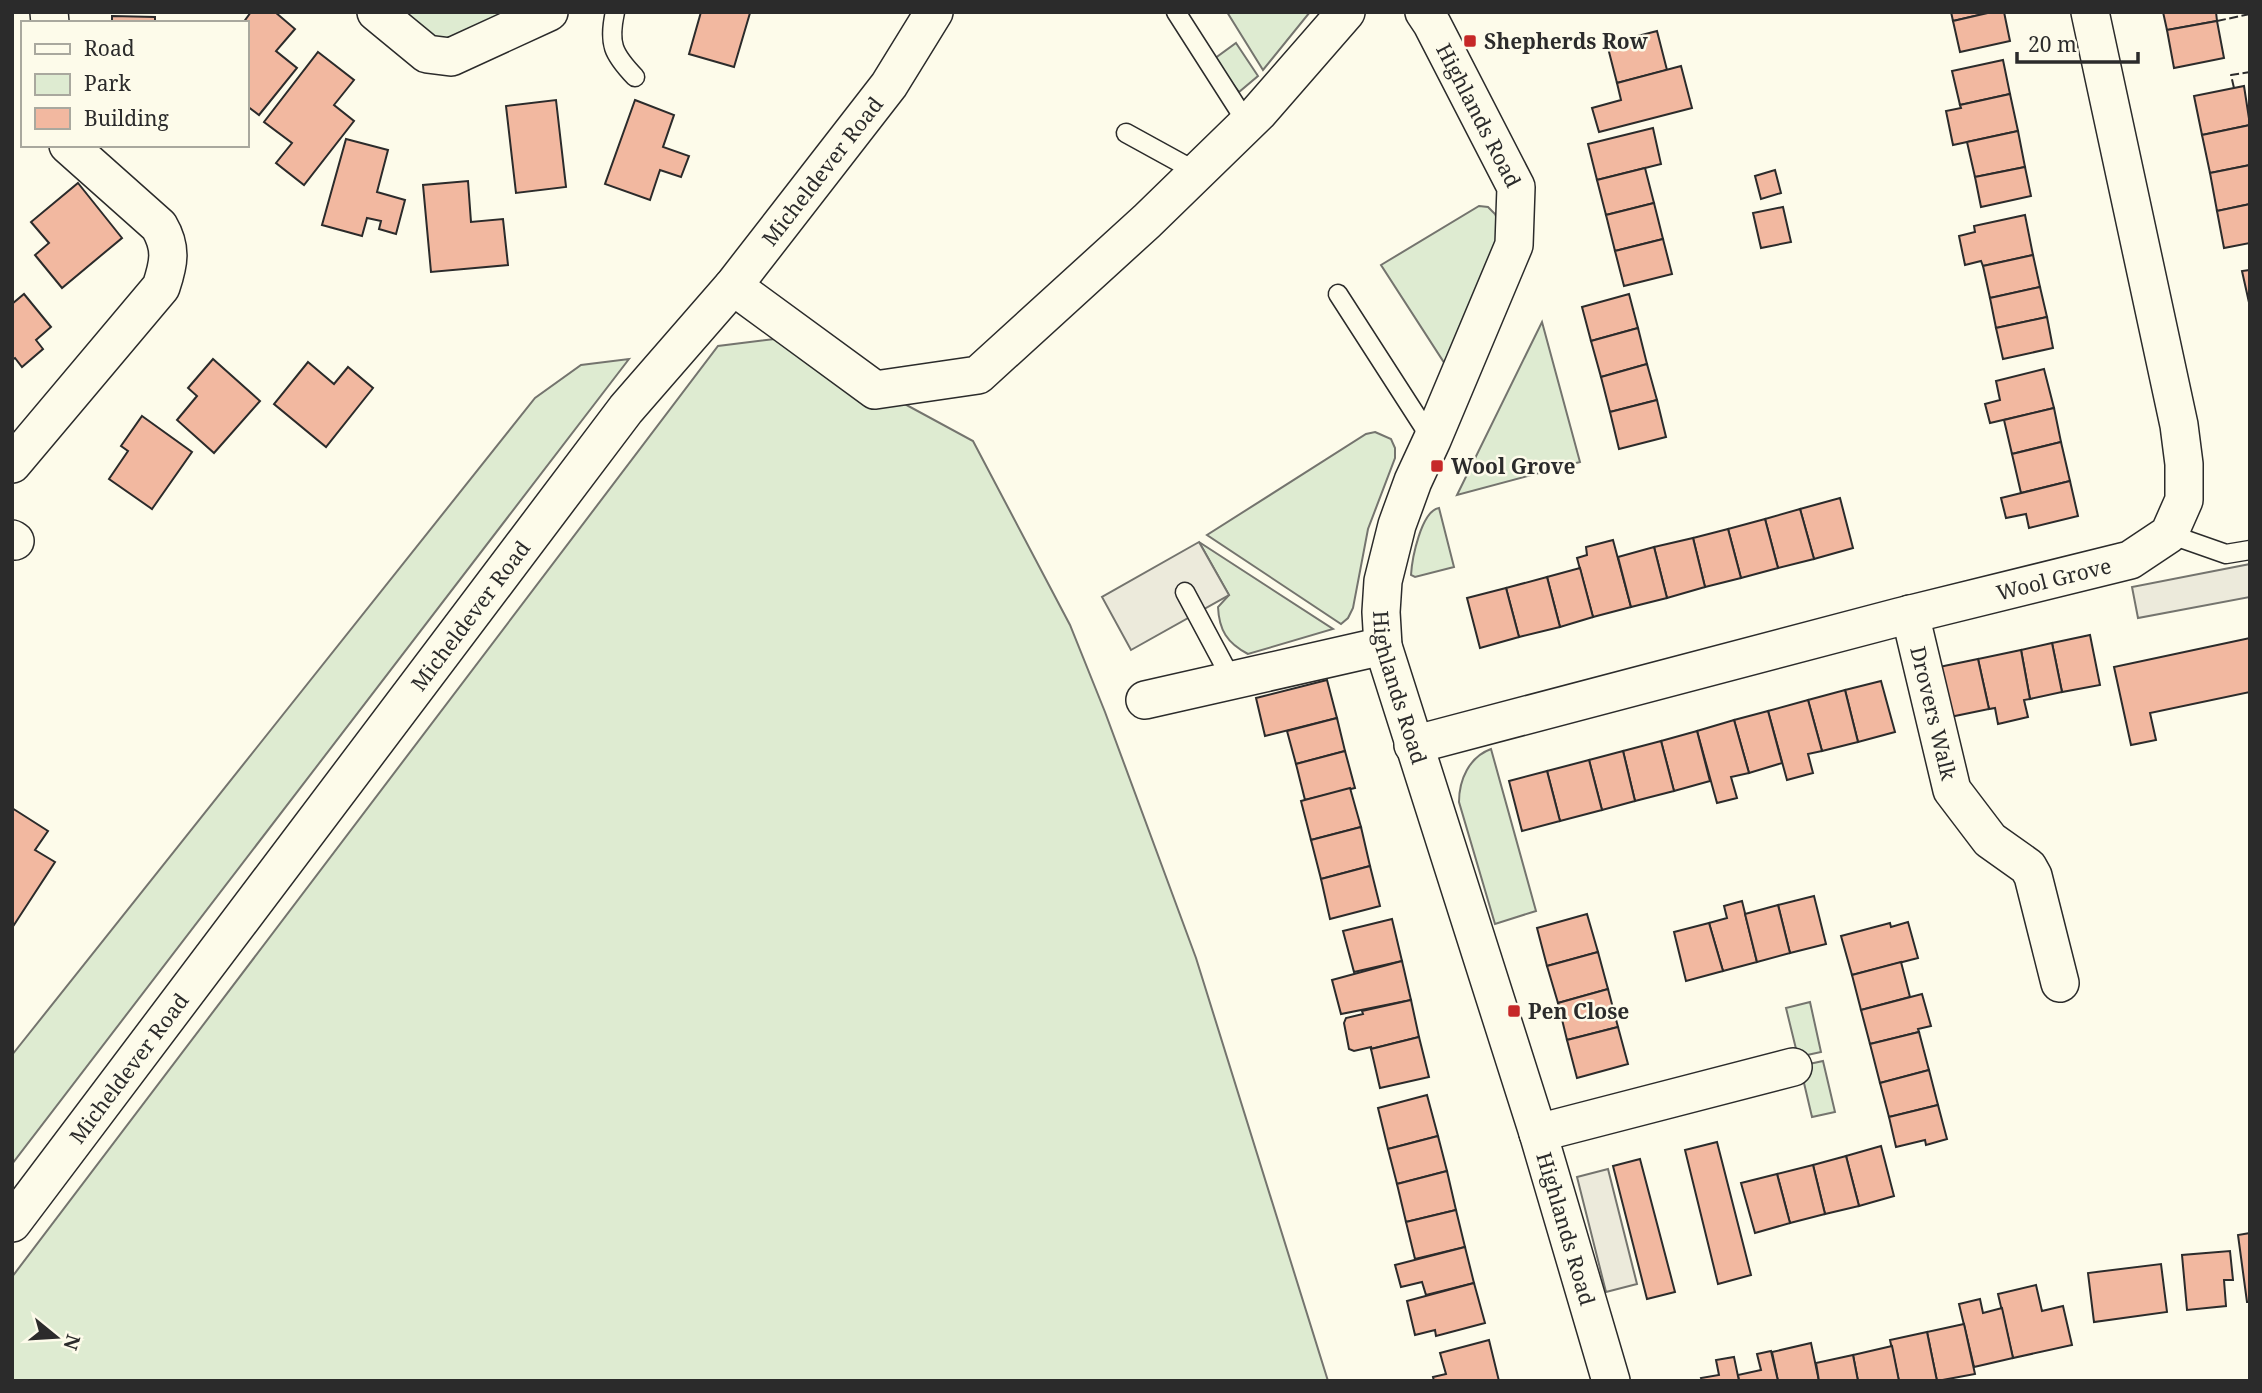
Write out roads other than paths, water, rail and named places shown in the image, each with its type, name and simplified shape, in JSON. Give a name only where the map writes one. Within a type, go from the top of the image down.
[{"type":"street","points":[[376,12],[427,54],[451,57],[549,12]]},
{"type":"street","name":"Micheldever Road","points":[[12,1223],[626,409],[733,286],[889,85],[934,12]]},
{"type":"street","points":[[733,286],[875,390],[978,375],[1147,221],[1247,123],[1346,12]]},
{"type":"street","name":"Highlands Road","points":[[1424,12],[1516,187],[1514,245],[1396,525],[1383,581],[1383,646],[1538,1133],[1611,1381]]},
{"type":"street","points":[[2090,12],[2179,425],[2184,464],[2184,500],[2169,534]]},
{"type":"street","points":[[12,464],[161,287],[166,272],[167,240],[159,226],[70,147]]},
{"type":"street","name":"Wool Grove","points":[[1413,745],[1910,614],[2130,560],[2169,534]]},
{"type":"street","name":"Drovers Walk","points":[[1910,614],[1952,790],[1990,840],[2028,867],[2033,876],[2060,983]]},
{"type":"street","points":[[1144,700],[1383,646]]},
{"type":"street","points":[[1538,1133],[1793,1067]]},
{"type":"lane","points":[[615,12],[610,33],[616,57],[635,76]]},
{"type":"lane","points":[[1175,12],[1247,123]]},
{"type":"lane","points":[[1126,133],[1197,172]]},
{"type":"lane","points":[[1338,295],[1432,440]]},
{"type":"lane","points":[[2169,534],[2226,554],[2250,550]]},
{"type":"lane","points":[[1185,592],[1232,680]]},
{"type":"place","name":"Shepherds Row","points":[[1470,41]]},
{"type":"place","name":"Wool Grove","points":[[1437,466]]},
{"type":"place","name":"Pen Close","points":[[1514,1011]]}]
